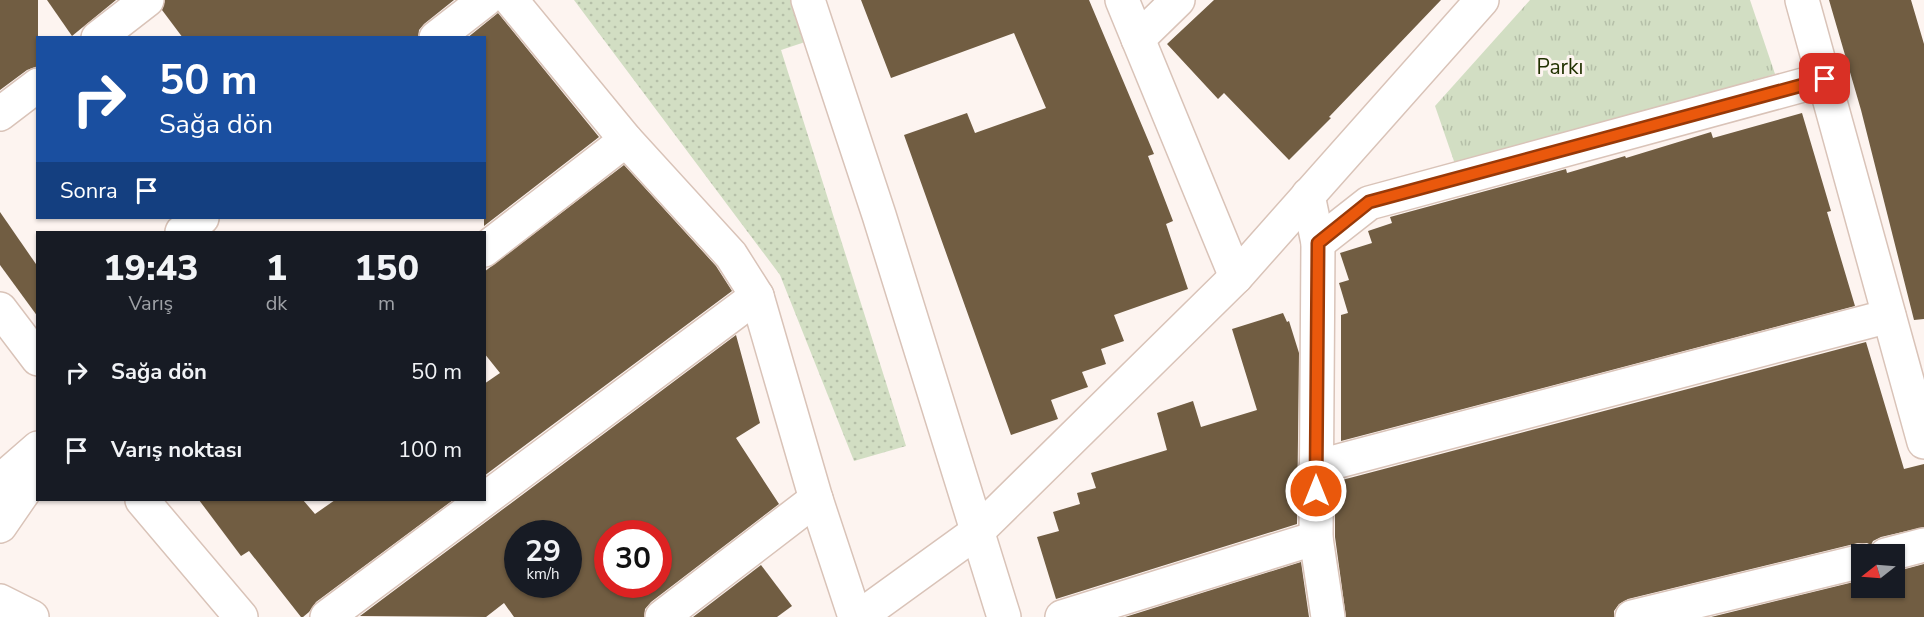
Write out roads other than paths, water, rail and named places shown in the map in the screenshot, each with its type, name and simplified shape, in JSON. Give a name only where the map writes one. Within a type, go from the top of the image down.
[{"type":"street","points":[[101,36],[147,0]]},
{"type":"street","points":[[439,36],[485,0]]},
{"type":"street","points":[[511,0],[626,140],[731,255],[758,296],[816,499],[857,617],[978,531],[1236,277],[1482,0]]},
{"type":"street","points":[[808,0],[883,226],[1004,617]]},
{"type":"street","points":[[1122,0],[1236,277]]},
{"type":"street","points":[[1138,39],[1178,0]]},
{"type":"street","points":[[1802,0],[1924,442]]},
{"type":"street","points":[[1318,243],[1369,202],[1825,79]]},
{"type":"street","points":[[0,114],[36,87]]},
{"type":"street","points":[[486,248],[626,140]]},
{"type":"street","points":[[1308,195],[1318,243],[1316,538],[1328,617]]},
{"type":"street","points":[[183,231],[201,219]]},
{"type":"street","points":[[486,499],[758,296]]},
{"type":"street","points":[[0,309],[35,351]]},
{"type":"street","points":[[1316,467],[1889,316]]},
{"type":"street","points":[[0,481],[36,450]]},
{"type":"street","points":[[0,526],[36,474]]},
{"type":"street","points":[[662,617],[816,499]]},
{"type":"street","points":[[327,617],[483,501]]},
{"type":"street","points":[[151,503],[241,617]]},
{"type":"street","points":[[1062,617],[1316,538]]},
{"type":"street","points":[[1905,550],[1924,545]]},
{"type":"street","points":[[1632,617],[1743,604],[1851,565]]},
{"type":"street","points":[[0,601],[32,617]]},
{"type":"park label","name":"Parkı","points":[[1560,67]]}]
